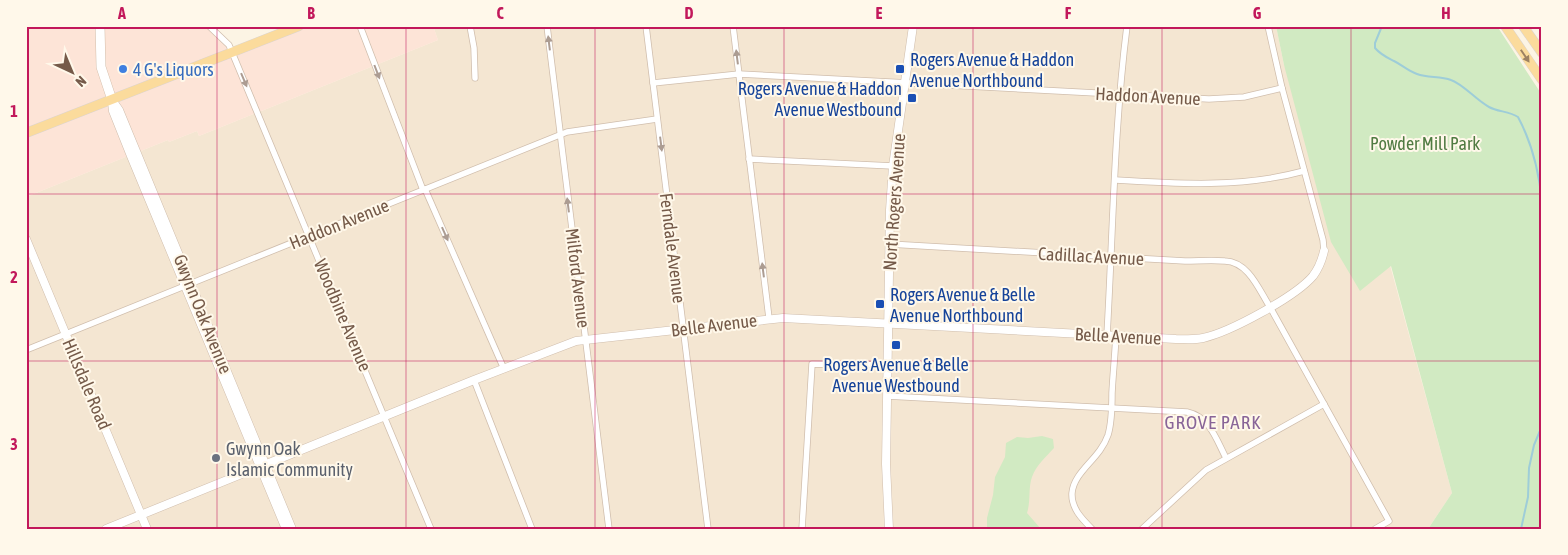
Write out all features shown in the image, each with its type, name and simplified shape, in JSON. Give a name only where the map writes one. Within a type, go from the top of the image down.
[{"type":"main road","name":"Gwynn Oak Avenue","points":[[100,26],[101,67],[112,100]]},
{"type":"main road","points":[[26,133],[299,26]]},
{"type":"main road","points":[[1505,26],[1542,80]]},
{"type":"main road","points":[[1523,26],[1541,52]]},
{"type":"street","name":"Woodbine Avenue","points":[[209,26],[228,42],[233,53],[431,529]]},
{"type":"street","points":[[360,26],[424,190],[504,369]]},
{"type":"street","points":[[470,26],[474,48],[475,78]]},
{"type":"street","name":"Milford Avenue","points":[[547,26],[609,529]]},
{"type":"street","name":"Ferndale Avenue","points":[[646,26],[708,529]]},
{"type":"street","points":[[733,26],[769,318]]},
{"type":"street","name":"North Rogers Avenue","points":[[889,529],[886,489],[889,244],[893,166],[913,26]]},
{"type":"street","points":[[1092,529],[1077,512],[1072,499],[1072,492],[1073,485],[1079,474],[1094,459],[1104,444],[1110,424],[1112,408],[1112,257],[1115,180],[1123,51],[1127,26]]},
{"type":"street","points":[[1268,26],[1282,88],[1323,240],[1324,251]]},
{"type":"street","name":"Haddon Avenue","points":[[653,83],[739,74],[1222,99],[1244,97],[1282,88]]},
{"type":"street","name":"Gwynn Oak Avenue","points":[[112,100],[113,111],[121,131],[188,285],[263,466],[292,529]]},
{"type":"street","name":"Haddon Avenue","points":[[26,350],[567,132],[658,119]]},
{"type":"street","points":[[749,159],[893,166]]},
{"type":"street","points":[[1115,180],[1207,184],[1268,180],[1304,172]]},
{"type":"street","name":"Hillsdale Road","points":[[26,239],[147,529]]},
{"type":"street","name":"Cadillac Avenue","points":[[889,244],[1112,257],[1227,261],[1245,269],[1270,307],[1389,521],[1375,529]]},
{"type":"street","name":"Belle Avenue","points":[[106,529],[569,343],[769,318],[1176,339],[1202,338],[1228,330],[1270,307],[1305,283],[1313,276],[1322,261],[1324,251]]},
{"type":"street","points":[[802,529],[812,364],[887,365]]},
{"type":"street","points":[[474,380],[532,529]]},
{"type":"street","points":[[887,396],[1187,412],[1199,416],[1207,424],[1226,458]]},
{"type":"street","points":[[1142,529],[1196,478],[1226,458],[1324,404]]},
{"type":"street","name":"Gwynn Oak Avenue","points":[[263,466],[286,529]]},
{"type":"shaded area","points":[[26,26],[209,26],[234,53],[300,26],[433,26],[438,40],[199,136],[197,131],[169,142],[168,140],[26,197]]},
{"type":"shaded area","points":[[433,26],[1276,26],[1284,65],[1390,265],[1452,493],[1428,529],[26,529],[26,197],[168,140],[169,142],[197,131],[199,136],[438,40]]},
{"type":"green space","name":"Powder Mill Park","points":[[1276,26],[1497,26],[1542,95],[1542,529],[1428,529],[1452,493],[1391,266],[1360,291],[1331,242],[1284,65]]},
{"type":"green space","points":[[1042,436],[1053,439],[1054,448],[1034,473],[1031,481],[1027,513],[1041,529],[987,529],[987,518],[995,477],[1005,457],[1006,443],[1017,437]]},
{"type":"waterway","points":[[1382,26],[1375,43],[1375,48],[1384,56],[1417,74],[1456,82],[1489,107],[1518,117],[1534,158],[1542,202]]},
{"type":"waterway","points":[[1521,529],[1528,497],[1529,468],[1534,445],[1542,426]]},
{"type":"place","name":"4 G's Liquors","points":[[123,69]]},
{"type":"place","name":"Rogers Avenue & Haddon Avenue Northbound","points":[[900,69]]},
{"type":"place","name":"Rogers Avenue & Haddon Avenue Westbound","points":[[912,98]]},
{"type":"place","name":"Rogers Avenue & Belle Avenue Northbound","points":[[880,304]]},
{"type":"place","name":"Rogers Avenue & Belle Avenue Westbound","points":[[896,345]]},
{"type":"place","name":"Gwynn Oak Islamic Community","points":[[216,458]]},
{"type":"district","name":"GROVE PARK","points":[[1213,422]]}]
